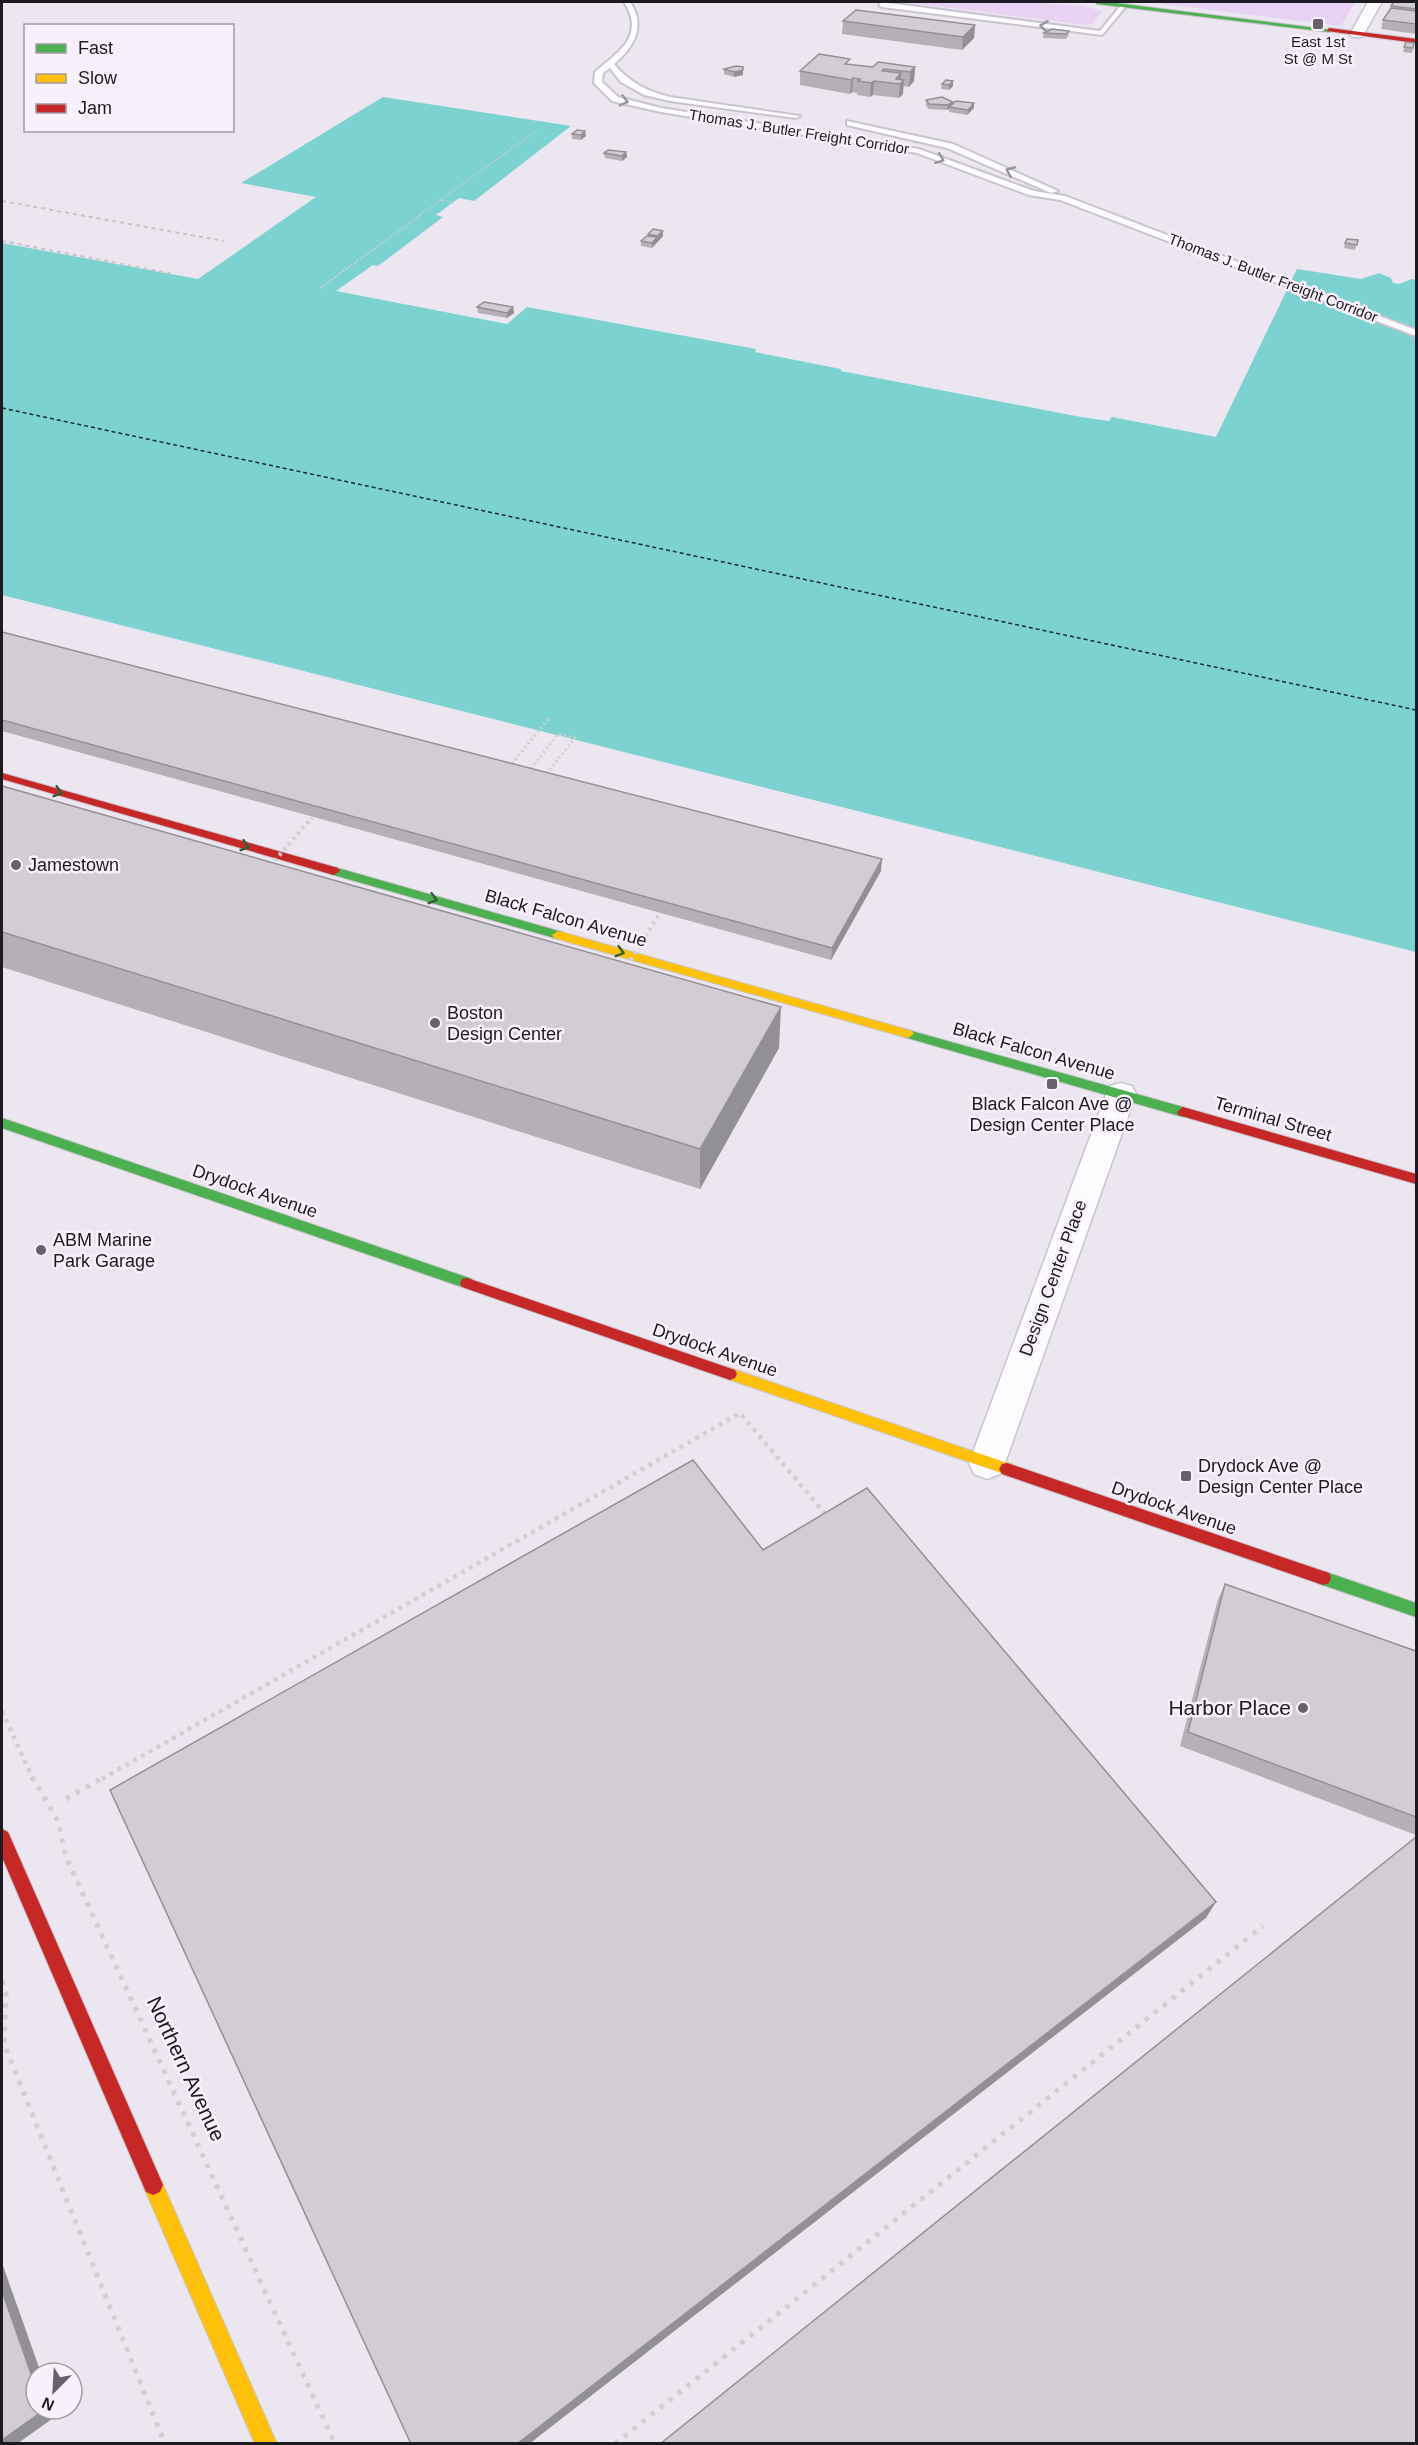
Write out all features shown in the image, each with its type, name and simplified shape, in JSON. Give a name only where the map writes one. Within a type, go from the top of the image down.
[{"type":"street","points":[[1097,2],[1416,41]]},
{"type":"street","points":[[1357,33],[1375,2]]},
{"type":"street","name":"Black Falcon Avenue","points":[[2,776],[1121,1094]]},
{"type":"street","name":"Terminal Street","points":[[1121,1094],[1416,1179]]},
{"type":"street","name":"Design Center Place","points":[[987,1463],[1121,1094]]},
{"type":"street","name":"Drydock Avenue","points":[[2,1123],[1416,1610]]},
{"type":"street","points":[[18,1141],[35,1134]]},
{"type":"street","points":[[2,1838],[266,2444]]},
{"type":"lane","name":"Thomas J. Butler Freight Corridor","points":[[627,2],[634,12],[636,28],[630,44],[611,65],[598,72],[598,84],[615,99],[661,110],[919,151],[1032,193],[1062,198],[1416,333]]},
{"type":"lane","points":[[884,2],[882,5],[1102,33],[1124,5]]},
{"type":"lane","name":"Thomas J. Butler Freight Corridor","points":[[611,65],[624,80],[647,93],[670,99],[796,116]]},
{"type":"lane","name":"Thomas J. Butler Freight Corridor","points":[[850,123],[950,146],[1053,189],[1062,198]]},
{"type":"path","points":[[320,288],[537,130]]},
{"type":"path","points":[[439,200],[453,202]]},
{"type":"path","points":[[540,783],[575,738],[558,734],[530,770],[511,765],[548,719]]},
{"type":"path","points":[[268,868],[313,817]]},
{"type":"path","points":[[625,970],[660,913]]},
{"type":"path","points":[[66,1799],[740,1413],[828,1518]]},
{"type":"path","name":"Northern Avenue","points":[[2,1711],[38,1790],[58,1821],[66,1857],[335,2444]]},
{"type":"path","points":[[615,2444],[1263,1926]]},
{"type":"path","points":[[2,1981],[6,1993],[4,2044],[165,2444]]},
{"type":"shaded area","points":[[904,2],[1033,2],[1081,6],[1103,11],[1092,24],[1085,25]]},
{"type":"shaded area","points":[[1146,2],[1355,2],[1341,26]]},
{"type":"water","points":[[383,97],[571,126],[474,201],[459,198],[436,215],[443,217],[378,266],[373,265],[336,291],[507,324],[527,307],[756,349],[755,352],[841,369],[841,371],[1081,417],[1109,421],[1112,417],[1216,437],[1297,269],[1361,279],[1379,273],[1391,278],[1393,283],[1399,284],[1412,279],[1416,280],[1416,952],[2,595],[2,243],[198,279],[316,197],[241,183]]},
{"type":"building","points":[[1394,2],[1416,2],[1416,9],[1391,6]]},
{"type":"building","points":[[1391,8],[1416,11],[1416,24],[1383,20]]},
{"type":"building","points":[[856,10],[975,25],[963,37],[843,21]]},
{"type":"building","points":[[1052,29],[1069,31],[1066,34],[1044,33]]},
{"type":"building","points":[[1406,42],[1414,43],[1413,48],[1404,47]]},
{"type":"building","points":[[819,54],[850,59],[845,64],[873,67],[878,62],[915,67],[910,72],[884,69],[882,71],[901,73],[896,79],[904,80],[900,84],[874,81],[871,83],[858,81],[860,79],[851,80],[800,71]]},
{"type":"building","points":[[743,67],[743,70],[734,72],[724,69]]},
{"type":"building","points":[[946,80],[953,81],[949,85],[942,84]]},
{"type":"building","points":[[942,97],[953,102],[948,105],[929,104],[926,100]]},
{"type":"building","points":[[956,101],[974,103],[968,110],[949,107]]},
{"type":"building","points":[[577,130],[585,131],[581,135],[572,134]]},
{"type":"building","points":[[608,150],[626,152],[622,156],[604,153]]},
{"type":"building","points":[[653,229],[663,231],[657,236],[648,234]]},
{"type":"building","points":[[647,236],[657,237],[652,243],[641,241]]},
{"type":"building","points":[[1347,239],[1358,240],[1357,245],[1345,243]]},
{"type":"building","points":[[484,302],[513,307],[507,313],[477,307]]},
{"type":"building","points":[[2,632],[882,859],[832,948],[2,720]]},
{"type":"building","name":"Boston Design Center","points":[[2,786],[781,1007],[700,1149],[2,932]]},
{"type":"building","points":[[693,1460],[763,1550],[867,1488],[1216,1902],[517,2444],[411,2444],[110,1790]]},
{"type":"building","name":"Harbor Place","points":[[1225,1584],[1416,1651],[1416,1817],[1188,1732]]},
{"type":"building","points":[[1416,1837],[1416,2444],[660,2444]]},
{"type":"building","points":[[2,2291],[27,2361],[24,2361],[24,2421],[29,2421],[2,2440]]},
{"type":"ferry route","points":[[2,408],[1416,710]]},
{"type":"railway","points":[[2,201],[224,241]]},
{"type":"railway","points":[[2,241],[174,274]]},
{"type":"traffic: fast","points":[[1097,2],[1329,30]]},
{"type":"traffic: fast","points":[[334,871],[558,935]]},
{"type":"traffic: fast","points":[[908,1034],[1183,1112]]},
{"type":"traffic: fast","points":[[2,1123],[467,1283]]},
{"type":"traffic: fast","points":[[1323,1578],[1416,1610]]},
{"type":"traffic: slow","points":[[558,935],[908,1034]]},
{"type":"traffic: slow","points":[[730,1374],[1007,1469]]},
{"type":"traffic: slow","points":[[153,2185],[266,2444]]},
{"type":"traffic: jam","points":[[1329,30],[1416,41]]},
{"type":"traffic: jam","points":[[2,776],[334,871]]},
{"type":"traffic: jam","points":[[1183,1112],[1416,1179]]},
{"type":"traffic: jam","points":[[467,1283],[730,1374]]},
{"type":"traffic: jam","points":[[1007,1469],[1323,1578]]},
{"type":"traffic: jam","points":[[2,1838],[153,2185]]},
{"type":"place","name":"East 1st St @ M St","points":[[1318,24]]},
{"type":"place","name":"Jamestown","points":[[16,865]]},
{"type":"place","name":"Boston Design Center","points":[[435,1023]]},
{"type":"place","name":"Black Falcon Ave @ Design Center Place","points":[[1052,1084]]},
{"type":"place","name":"ABM Marine Park Garage","points":[[41,1250]]},
{"type":"place","name":"Drydock Ave @ Design Center Place","points":[[1186,1476]]},
{"type":"place","name":"Harbor Place","points":[[1303,1708]]}]
